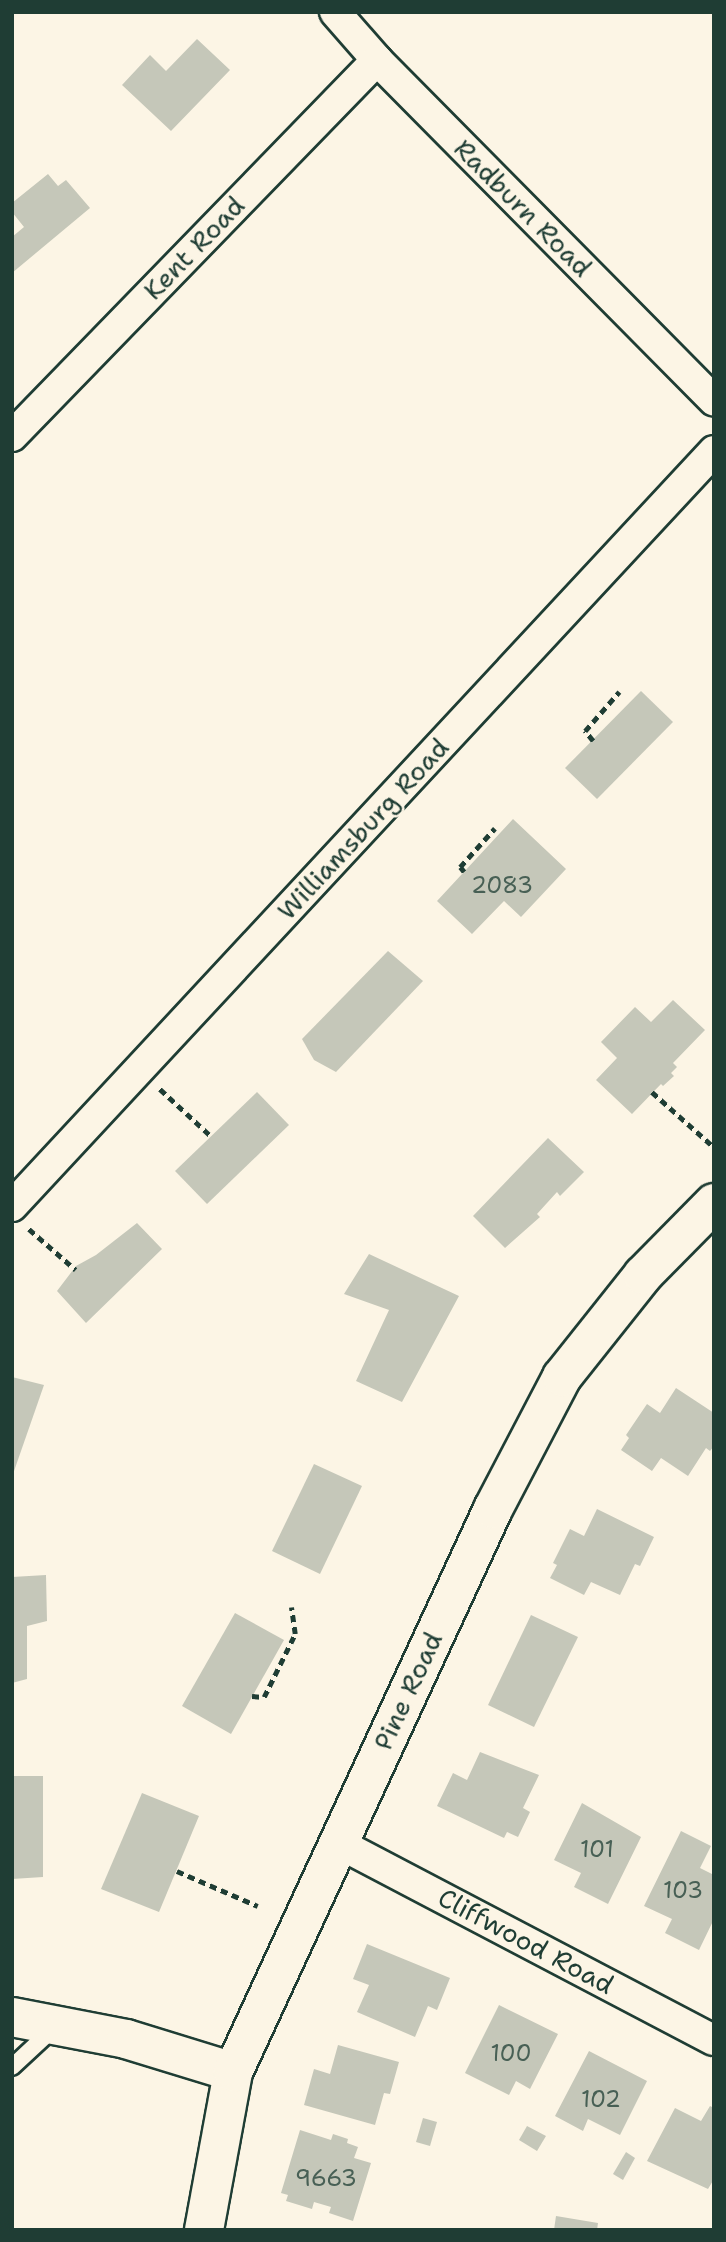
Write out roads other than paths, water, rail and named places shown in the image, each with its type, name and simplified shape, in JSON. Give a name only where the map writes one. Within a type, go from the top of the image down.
[{"type":"street","name":"Radburn Road","points":[[335,12],[377,60],[714,401]]},
{"type":"street","name":"Kent Road","points":[[15,427],[377,60]]},
{"type":"street","name":"Williamsburg Road","points":[[17,1215],[714,451]]},
{"type":"street","name":"Pine Road","points":[[204,2230],[233,2071],[493,1508],[562,1377],[643,1275],[714,1203]]},
{"type":"street","name":"Cliffwood Road","points":[[338,1843],[714,2040]]},
{"type":"street","points":[[12,2017],[126,2039],[233,2071]]},
{"type":"lane","points":[[12,2067],[56,2025]]}]
